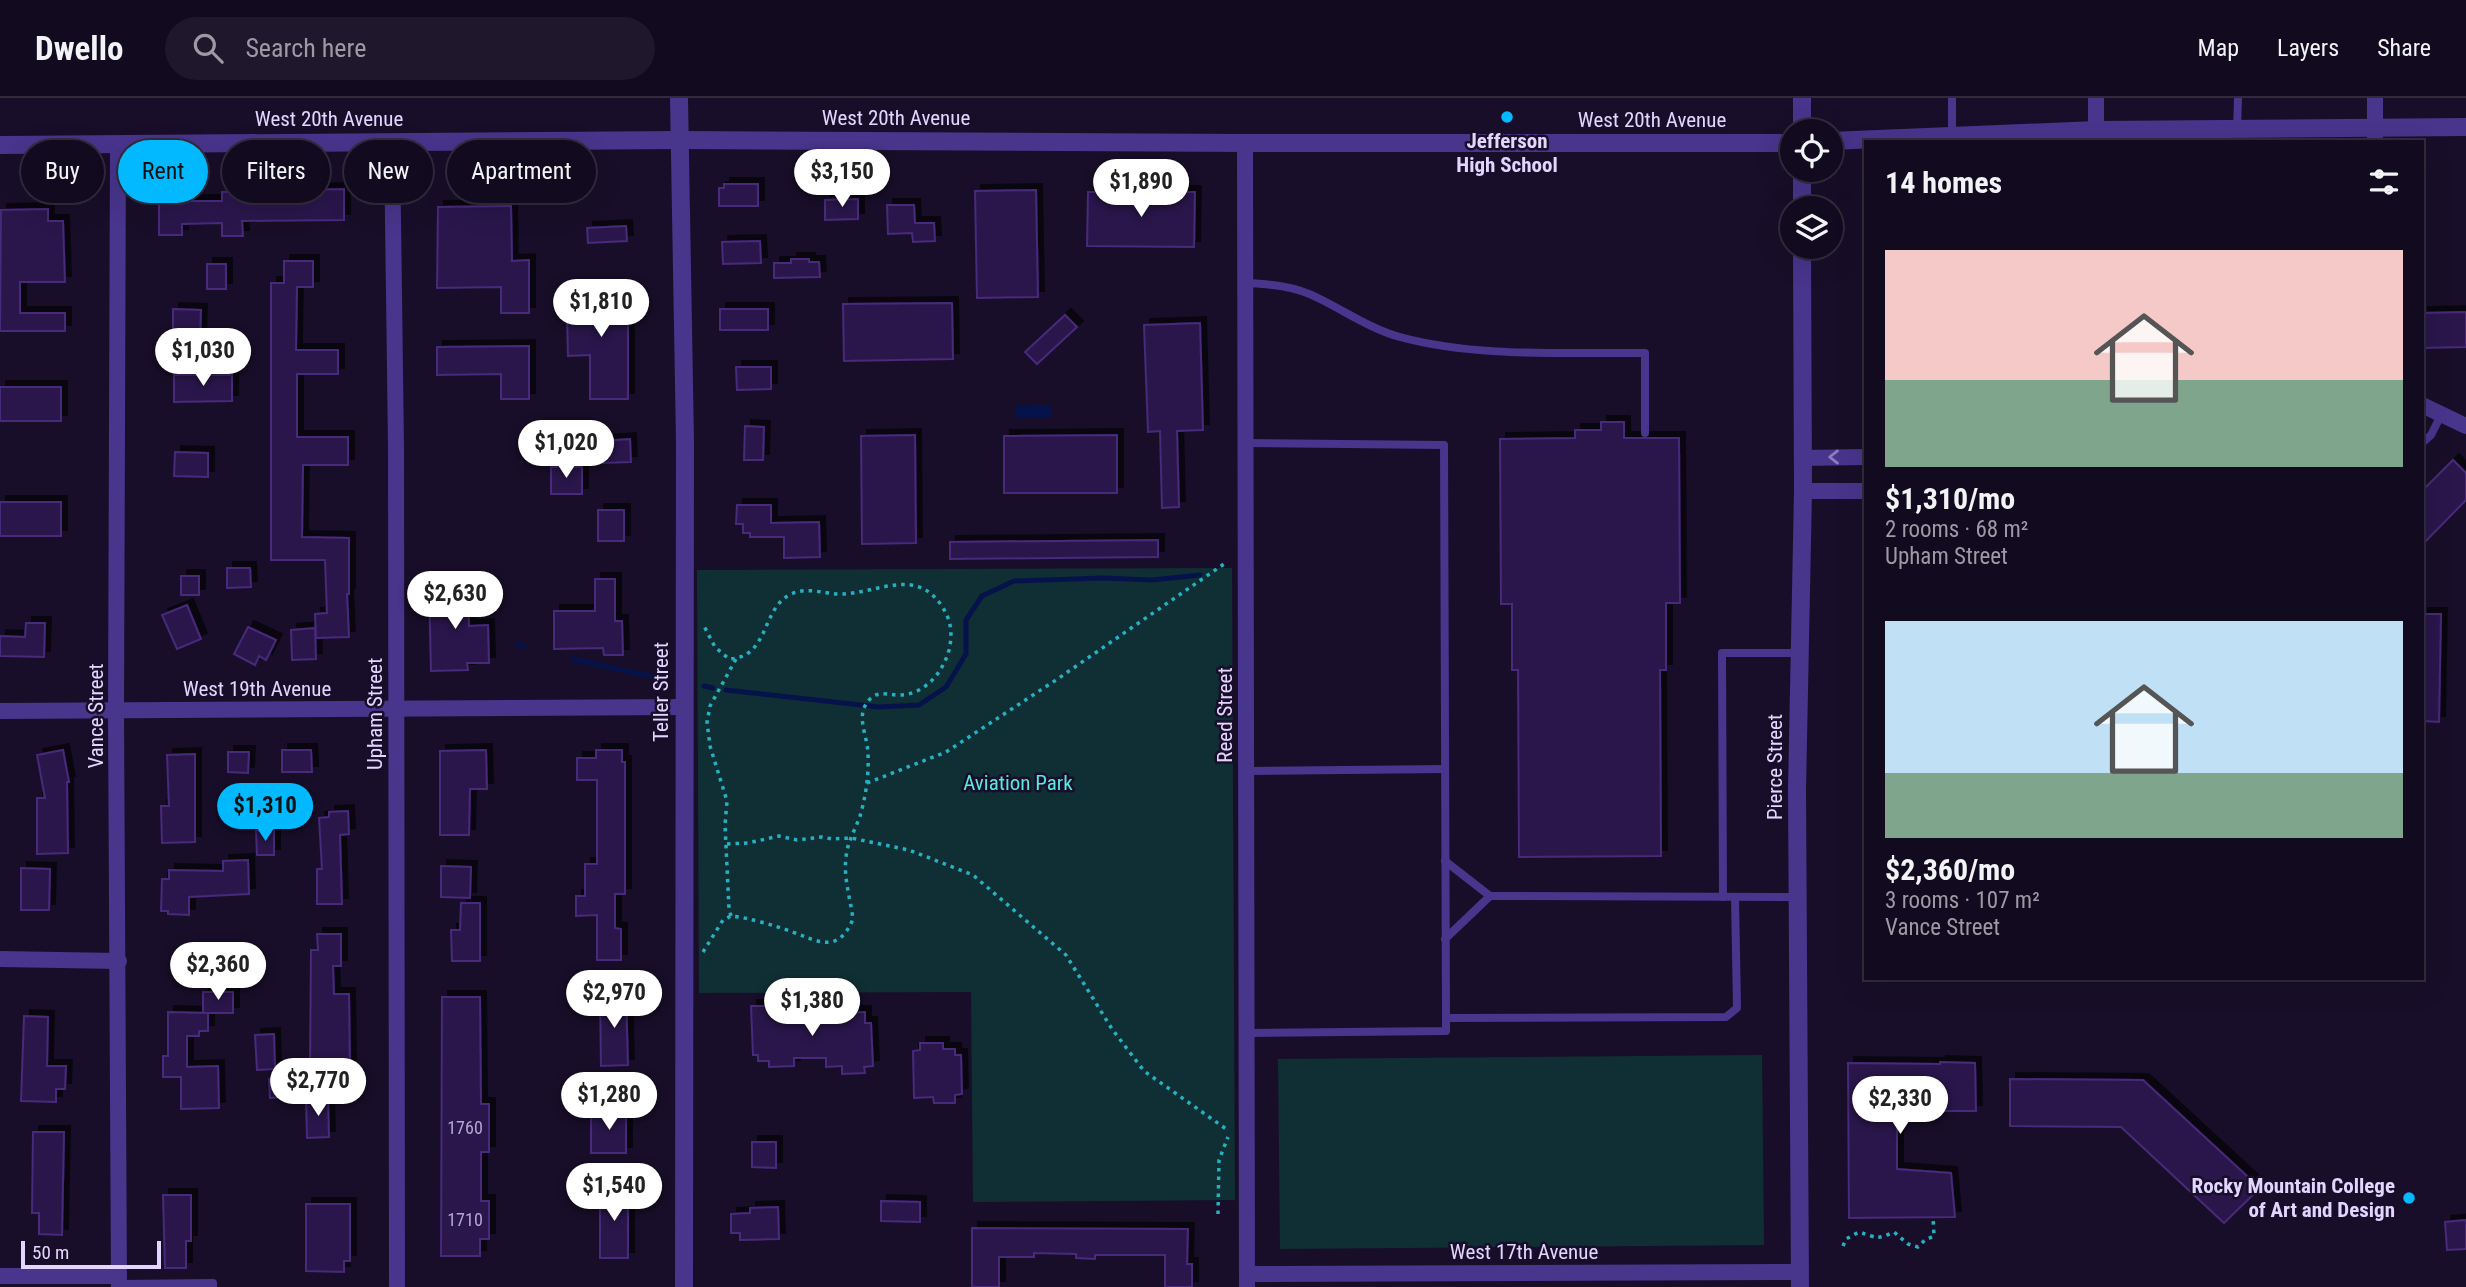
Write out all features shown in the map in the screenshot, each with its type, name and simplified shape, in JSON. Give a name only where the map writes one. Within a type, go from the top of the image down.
[{"type":"street","name":"Teller Street","points":[[679,98],[685,443],[684,1287]]},
{"type":"street","points":[[1802,98],[1802,119]]},
{"type":"street","points":[[2096,98],[2096,130]]},
{"type":"street","points":[[2375,98],[2375,135]]},
{"type":"street","points":[[1843,140],[2096,130],[2237,130],[2375,135],[2466,127]]},
{"type":"street","name":"West 20th Avenue","points":[[208,143],[344,142]]},
{"type":"street","name":"West 20th Avenue","points":[[433,142],[1780,143]]},
{"type":"street","name":"Reed Street","points":[[1245,143],[1247,1280]]},
{"type":"street","name":"West 20th Avenue","points":[[0,145],[118,144]]},
{"type":"street","name":"Vance Street","points":[[118,144],[119,1282]]},
{"type":"street","name":"Upham Street","points":[[393,203],[396,435],[397,1287]]},
{"type":"street","name":"Pierce Street","points":[[1800,1279],[1798,897],[1803,491],[1802,259]]},
{"type":"street","points":[[2424,406],[2466,426]]},
{"type":"street","points":[[1802,458],[1864,457]]},
{"type":"street","points":[[1803,491],[1864,491]]},
{"type":"street","name":"West 19th Avenue","points":[[0,711],[683,707]]},
{"type":"street","points":[[0,959],[119,961]]},
{"type":"street","points":[[0,1276],[119,1282]]},
{"type":"street","name":"West 17th Avenue","points":[[1247,1280],[1800,1279]]},
{"type":"lane","points":[[1952,98],[1952,136]]},
{"type":"lane","points":[[2237,130],[2238,98]]},
{"type":"lane","points":[[1245,283],[1283,286],[1316,297],[1399,337],[1456,348],[1646,353],[1645,433]]},
{"type":"lane","points":[[2424,441],[2431,435],[2441,415]]},
{"type":"lane","points":[[1245,443],[1444,445],[1446,1018],[1446,1031],[1247,1033]]},
{"type":"lane","points":[[1723,897],[1722,653],[1799,653]]},
{"type":"lane","points":[[1246,771],[1445,769]]},
{"type":"lane","points":[[1445,861],[1490,896],[1798,897]]},
{"type":"lane","points":[[1445,939],[1490,896]]},
{"type":"lane","points":[[1446,1018],[1726,1017],[1737,1008],[1735,897]]},
{"type":"lane","points":[[119,1282],[213,1283],[213,1287]]},
{"type":"path","points":[[867,783],[946,752],[1224,564]]},
{"type":"path","points":[[702,617],[704,628],[715,647],[729,660],[736,659],[748,655],[757,646],[767,630],[774,610],[794,593],[805,591],[842,594],[870,591],[892,584],[924,588],[936,598],[949,617],[951,639],[936,677],[918,690],[902,695],[886,693],[870,699],[862,713],[860,720],[868,753],[867,783],[860,817],[847,850],[845,870],[853,919],[843,936],[836,941],[818,943],[791,931],[731,916],[723,920],[702,955]]},
{"type":"path","points":[[731,916],[726,795],[710,746],[707,722],[710,706],[736,659]]},
{"type":"path","points":[[727,844],[748,843],[779,836],[797,840],[851,838],[909,850],[973,875],[1066,955],[1112,1029],[1144,1071],[1230,1132],[1219,1160],[1218,1214]]},
{"type":"path","points":[[1843,1246],[1846,1239],[1859,1232],[1878,1238],[1894,1232],[1908,1244],[1918,1247],[1934,1236],[1933,1217]]},
{"type":"green space","name":"Aviation Park","points":[[1232,568],[1235,1200],[973,1202],[971,992],[699,993],[697,570]]},
{"type":"green space","points":[[1762,1055],[1764,1245],[1280,1249],[1278,1059]]},
{"type":"shaded area","points":[[1052,405],[1052,417],[1015,418],[1015,406]]},
{"type":"building","points":[[724,184],[758,184],[758,206],[719,206],[719,188],[724,188]]},
{"type":"building","points":[[330,189],[344,189],[344,220],[242,221],[243,236],[222,236],[222,223],[182,224],[182,235],[159,235],[159,203],[330,203]]},
{"type":"building","points":[[1036,190],[1038,297],[977,298],[975,191]]},
{"type":"building","points":[[1088,192],[1195,192],[1194,247],[1087,246]]},
{"type":"building","points":[[858,199],[858,219],[825,220],[825,200]]},
{"type":"building","points":[[887,205],[914,205],[915,223],[934,223],[935,241],[913,242],[912,233],[888,234]]},
{"type":"building","points":[[511,206],[512,261],[529,260],[529,313],[501,313],[501,287],[437,288],[438,207]]},
{"type":"building","points":[[48,209],[48,221],[63,221],[65,282],[20,282],[20,313],[65,313],[65,331],[0,331],[1,210]]},
{"type":"building","points":[[626,226],[627,241],[588,243],[587,228]]},
{"type":"building","points":[[760,241],[761,263],[723,264],[722,242]]},
{"type":"building","points":[[791,259],[819,262],[820,277],[774,278],[774,263],[791,263]]},
{"type":"building","points":[[284,261],[313,261],[313,287],[297,287],[296,350],[338,350],[338,374],[297,374],[297,437],[348,437],[348,465],[303,465],[302,537],[349,538],[349,637],[316,638],[315,614],[327,613],[325,560],[271,560],[271,283],[284,283]]},
{"type":"building","points":[[207,264],[226,264],[226,289],[207,289]]},
{"type":"building","points":[[628,291],[628,399],[590,399],[590,355],[568,356],[563,293]]},
{"type":"building","points":[[952,303],[953,359],[844,361],[843,304]]},
{"type":"building","points":[[173,309],[201,310],[200,341],[173,341]]},
{"type":"building","points":[[720,309],[768,309],[768,330],[720,330]]},
{"type":"building","points":[[2466,312],[2466,347],[2424,348],[2424,313]]},
{"type":"building","points":[[1065,315],[1077,327],[1037,364],[1025,352]]},
{"type":"building","points":[[1200,323],[1203,430],[1177,431],[1179,507],[1162,508],[1160,431],[1148,432],[1144,325]]},
{"type":"building","points":[[529,346],[529,399],[501,399],[501,374],[437,375],[437,347]]},
{"type":"building","points":[[736,367],[771,367],[771,389],[737,390]]},
{"type":"building","points":[[174,375],[232,375],[232,401],[174,402]]},
{"type":"building","points":[[0,387],[61,387],[61,421],[0,421]]},
{"type":"building","points":[[1601,422],[1624,422],[1624,438],[1679,438],[1680,603],[1666,603],[1666,670],[1660,670],[1661,856],[1519,857],[1518,670],[1512,670],[1512,604],[1501,604],[1500,439],[1575,438],[1575,430],[1601,430]]},
{"type":"building","points":[[745,426],[764,427],[763,460],[744,460]]},
{"type":"building","points":[[915,435],[916,543],[862,544],[861,436]]},
{"type":"building","points":[[1117,435],[1117,493],[1004,493],[1004,436]]},
{"type":"building","points":[[630,439],[631,462],[603,463],[602,441]]},
{"type":"building","points":[[175,452],[208,453],[208,477],[174,476]]},
{"type":"building","points":[[2453,460],[2466,473],[2466,500],[2424,543],[2424,489]]},
{"type":"building","points":[[551,467],[582,467],[582,494],[551,494]]},
{"type":"building","points":[[0,502],[61,502],[61,536],[0,536]]},
{"type":"building","points":[[737,505],[771,505],[771,523],[819,522],[820,557],[784,558],[784,537],[750,537],[750,533],[743,533],[743,524],[736,524]]},
{"type":"building","points":[[598,510],[624,510],[624,541],[598,541]]},
{"type":"building","points":[[1158,540],[1158,557],[950,559],[950,542]]},
{"type":"building","points":[[227,568],[250,568],[251,587],[227,588]]},
{"type":"building","points":[[181,576],[199,576],[199,595],[181,595]]},
{"type":"building","points":[[595,579],[615,579],[615,621],[622,621],[623,655],[604,655],[603,648],[554,649],[554,611],[595,611]]},
{"type":"building","points":[[429,587],[468,587],[469,626],[488,625],[489,663],[467,663],[468,670],[431,671]]},
{"type":"building","points":[[187,605],[201,639],[177,649],[162,615]]},
{"type":"building","points":[[2424,614],[2441,614],[2439,722],[2424,721]]},
{"type":"building","points":[[26,623],[45,623],[44,657],[0,656],[0,636],[25,637]]},
{"type":"building","points":[[248,627],[276,640],[266,660],[259,656],[255,665],[234,654]]},
{"type":"building","points":[[315,628],[316,659],[292,660],[291,630]]},
{"type":"building","points":[[63,750],[69,782],[68,853],[37,854],[37,798],[45,798],[37,755]]},
{"type":"building","points":[[282,750],[311,750],[312,772],[282,772]]},
{"type":"building","points":[[486,750],[487,789],[470,789],[469,835],[440,835],[440,751]]},
{"type":"building","points":[[596,750],[622,750],[622,762],[625,762],[625,894],[615,894],[615,928],[621,929],[621,960],[597,960],[597,915],[576,916],[576,896],[585,896],[585,864],[597,864],[597,780],[577,780],[577,758],[596,758]]},
{"type":"building","points":[[228,752],[249,752],[248,773],[228,772]]},
{"type":"building","points":[[195,754],[195,842],[162,843],[161,806],[169,806],[167,755]]},
{"type":"building","points":[[348,811],[349,834],[340,835],[342,904],[317,904],[317,869],[322,869],[319,818],[329,817],[329,812]]},
{"type":"building","points":[[274,830],[274,855],[257,855],[256,831]]},
{"type":"building","points":[[248,860],[249,894],[189,897],[189,915],[161,911],[162,879],[169,879],[169,870],[223,871],[223,861]]},
{"type":"building","points":[[441,866],[471,867],[470,898],[441,897]]},
{"type":"building","points":[[21,868],[50,869],[49,910],[21,910]]},
{"type":"building","points":[[461,903],[480,903],[480,961],[452,961],[451,930],[460,930]]},
{"type":"building","points":[[317,934],[341,934],[341,966],[333,966],[334,994],[349,994],[350,1066],[310,1066],[311,950],[318,950]]},
{"type":"building","points":[[203,992],[233,992],[233,1013],[203,1013]]},
{"type":"building","points":[[626,993],[628,1065],[601,1066],[600,994]]},
{"type":"building","points":[[442,997],[480,997],[481,1104],[489,1104],[489,1152],[481,1152],[481,1201],[489,1201],[489,1239],[480,1239],[480,1256],[441,1256]]},
{"type":"building","points":[[751,1006],[798,1006],[798,1014],[865,1012],[865,1023],[871,1023],[873,1066],[864,1067],[865,1073],[842,1074],[842,1066],[826,1067],[826,1058],[794,1058],[794,1066],[769,1067],[769,1061],[758,1061],[758,1055],[753,1055]]},
{"type":"building","points":[[168,1012],[208,1013],[208,1031],[199,1031],[199,1036],[187,1036],[187,1067],[218,1066],[219,1108],[181,1109],[181,1077],[163,1077],[163,1056],[168,1056]]},
{"type":"building","points":[[24,1016],[48,1017],[47,1066],[66,1066],[65,1089],[56,1089],[56,1102],[21,1101]]},
{"type":"building","points":[[274,1034],[275,1069],[257,1070],[255,1035]]},
{"type":"building","points":[[920,1043],[943,1043],[943,1049],[955,1049],[955,1055],[961,1055],[962,1094],[955,1095],[955,1103],[934,1103],[933,1097],[914,1098],[913,1051],[920,1050]]},
{"type":"building","points":[[1848,1063],[1975,1063],[1976,1111],[1908,1111],[1897,1117],[1897,1169],[1951,1173],[1955,1217],[1849,1218]]},
{"type":"building","points":[[293,1078],[294,1097],[270,1098],[269,1079]]},
{"type":"building","points":[[2010,1079],[2143,1080],[2260,1188],[2224,1223],[2121,1127],[2010,1126]]},
{"type":"building","points":[[328,1098],[329,1137],[307,1138],[306,1099]]},
{"type":"building","points":[[626,1111],[626,1153],[591,1153],[591,1112]]},
{"type":"building","points":[[33,1132],[64,1132],[62,1235],[39,1234],[39,1213],[32,1213]]},
{"type":"building","points":[[752,1142],[776,1142],[776,1168],[752,1167]]},
{"type":"building","points":[[600,1187],[628,1187],[628,1258],[600,1258]]},
{"type":"building","points":[[163,1195],[191,1195],[191,1241],[186,1241],[186,1268],[165,1268]]},
{"type":"building","points":[[881,1201],[920,1202],[920,1222],[881,1221]]},
{"type":"building","points":[[306,1204],[350,1204],[350,1261],[344,1261],[344,1272],[306,1271]]},
{"type":"building","points":[[778,1207],[779,1239],[740,1240],[740,1233],[731,1233],[731,1214],[750,1213],[750,1208]]},
{"type":"building","points":[[2466,1220],[2466,1249],[2447,1250],[2445,1222]]},
{"type":"building","points":[[972,1228],[1188,1229],[1187,1264],[1192,1264],[1192,1287],[1165,1287],[1165,1255],[1095,1255],[1095,1259],[1076,1258],[1076,1254],[1034,1253],[1034,1257],[999,1257],[999,1287],[972,1287]]},
{"type":"waterway","points":[[726,690],[879,707],[919,705],[946,687],[966,654],[966,620],[982,596],[1014,581],[1103,578],[1152,580],[1200,575]]},
{"type":"waterway","points":[[518,644],[524,647]]},
{"type":"waterway","points":[[572,659],[659,678]]},
{"type":"waterway","points":[[704,686],[713,688]]},
{"type":"place","name":"Jefferson High School","points":[[1507,117]]},
{"type":"place","name":"Rocky Mountain College of Art and Design","points":[[2409,1198]]}]
